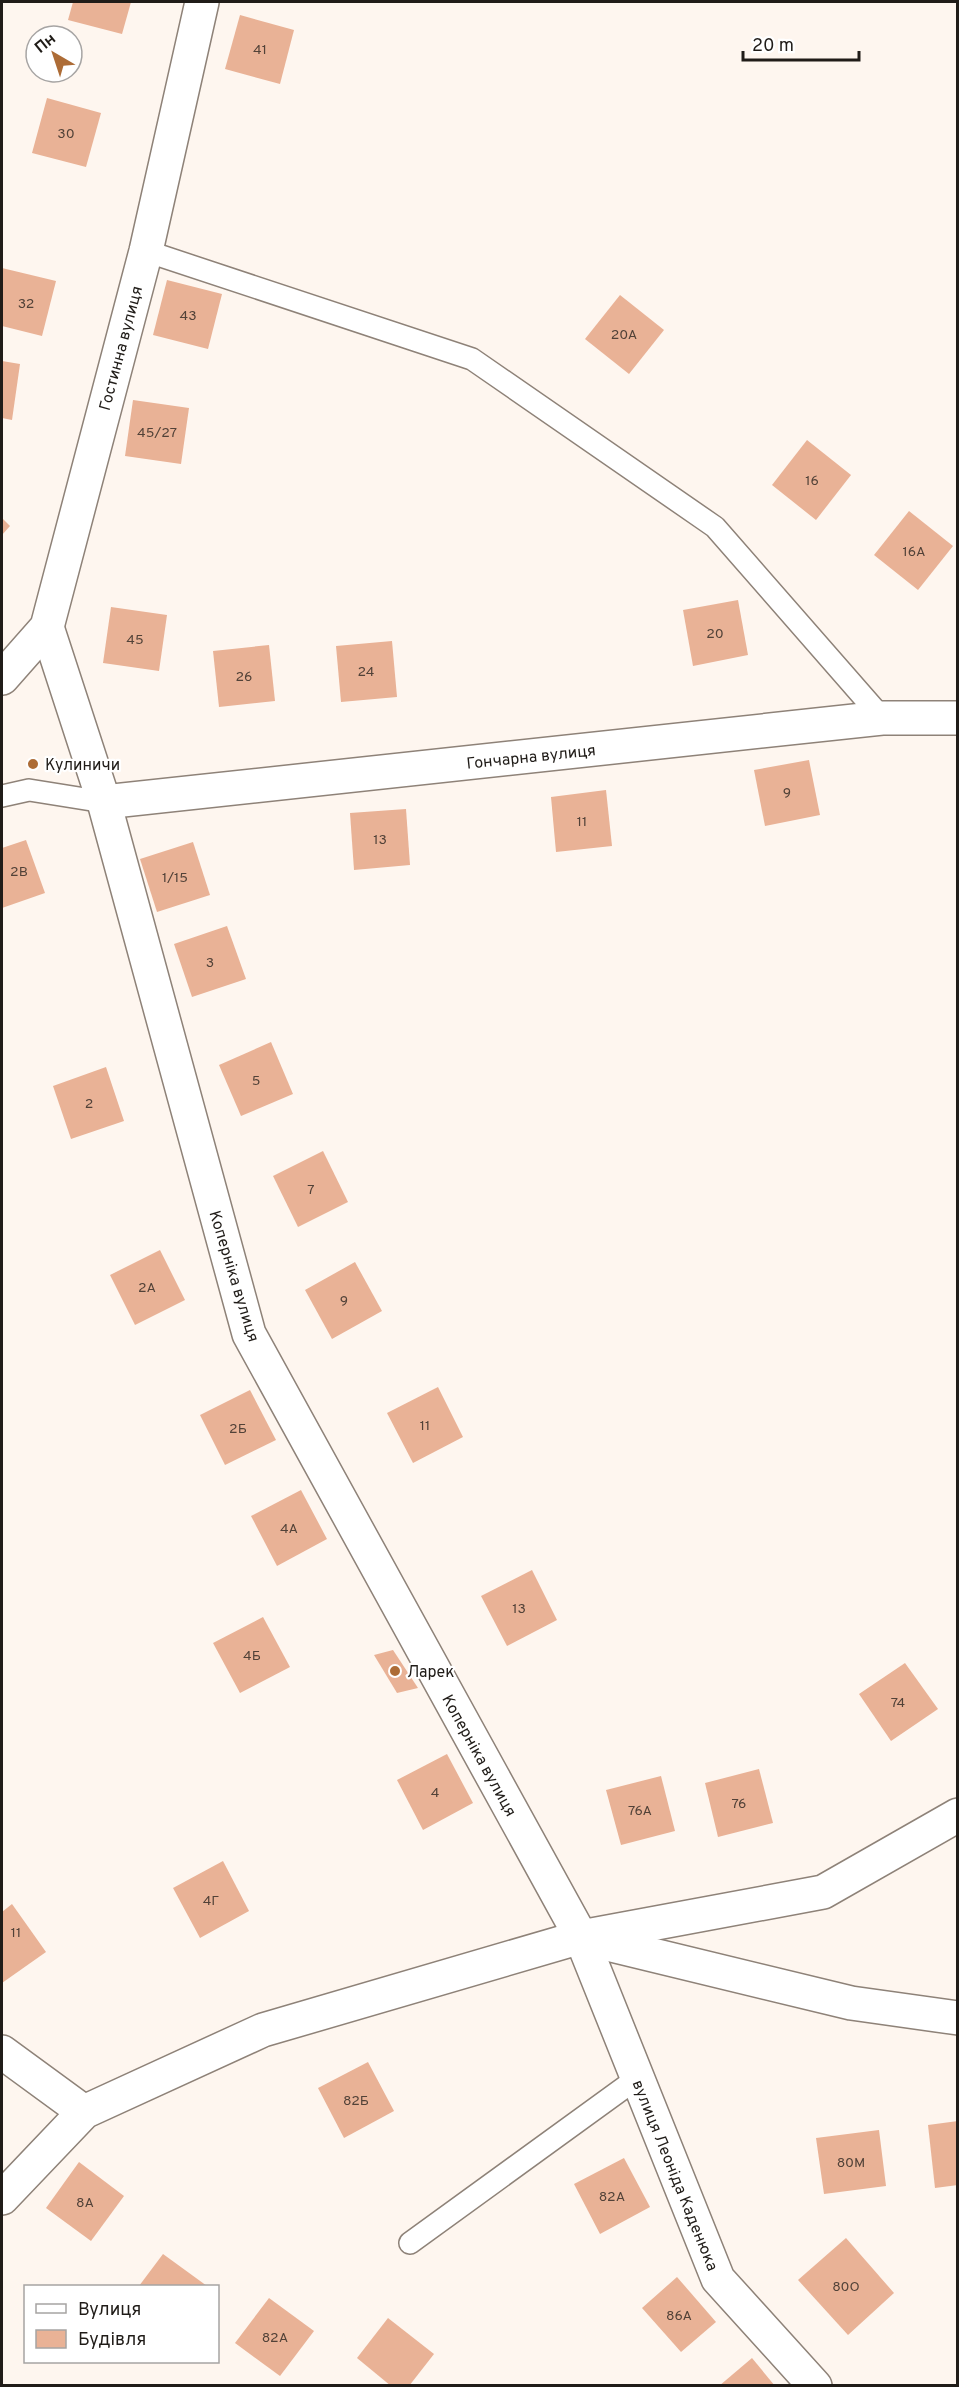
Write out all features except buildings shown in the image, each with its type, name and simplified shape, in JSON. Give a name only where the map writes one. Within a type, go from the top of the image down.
[{"type":"street","name":"Гостинна вулиця","points":[[2,678],[47,627],[146,251],[202,2]]},
{"type":"street","name":"Коперніка вулиця","points":[[47,627],[104,802],[249,1334],[581,1937]]},
{"type":"street","name":"Гончарна вулиця","points":[[104,802],[882,718],[957,718]]},
{"type":"street","points":[[2,2198],[84,2112],[263,2030],[581,1937],[823,1892],[957,1815]]},
{"type":"street","points":[[581,1937],[850,2003],[957,2018]]},
{"type":"street","name":"вулиця Леоніда Каденюка","points":[[581,1937],[718,2279],[815,2385]]},
{"type":"street","points":[[2,2052],[84,2112]]},
{"type":"lane","points":[[146,251],[472,359],[715,527],[882,718]]},
{"type":"lane","points":[[2,796],[28,790],[104,802]]},
{"type":"lane","points":[[410,2243],[636,2079]]},
{"type":"place","name":"Кулиничи","points":[[33,764]]},
{"type":"place","name":"Ларек","points":[[395,1671]]}]
